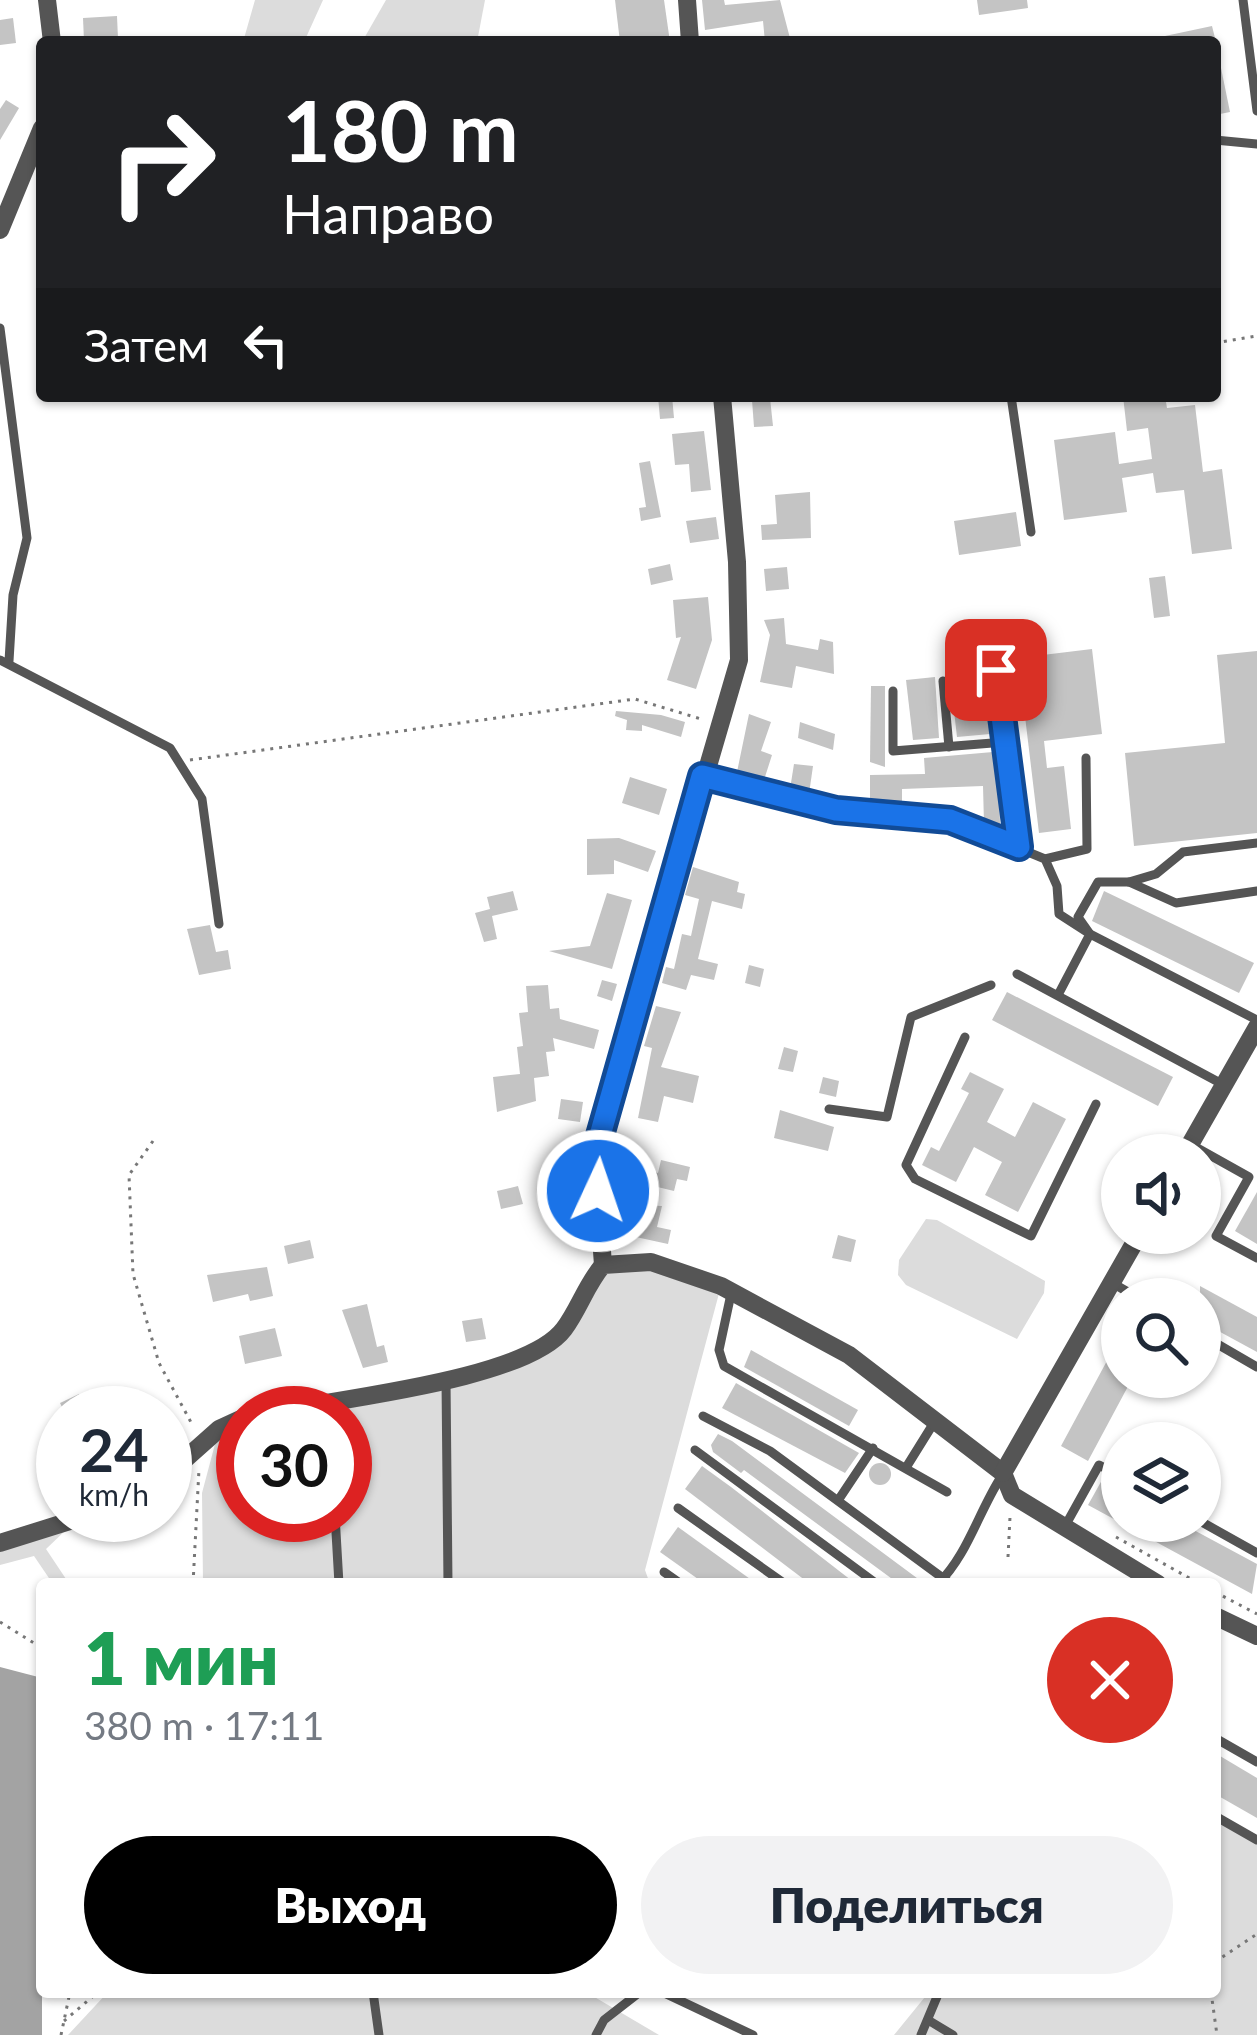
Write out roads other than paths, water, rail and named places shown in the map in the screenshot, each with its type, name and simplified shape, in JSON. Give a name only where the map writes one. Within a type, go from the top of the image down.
[{"type":"street","points":[[47,0],[51,36]]},
{"type":"street","points":[[687,0],[690,36]]},
{"type":"street","points":[[0,230],[36,143]]},
{"type":"street","points":[[372,1397],[533,1354],[563,1331],[603,1265],[595,1153],[739,659],[737,562],[723,402]]},
{"type":"street","points":[[1196,1134],[1257,1024]]},
{"type":"street","points":[[603,1265],[651,1262],[732,1292],[849,1355],[1004,1473],[1012,1495],[1148,1578]]},
{"type":"street","points":[[1004,1473],[1101,1301]]},
{"type":"street","points":[[0,1543],[36,1532]]},
{"type":"street","points":[[1221,1619],[1257,1636]]},
{"type":"lane","points":[[1243,0],[1257,110]]},
{"type":"lane","points":[[1221,141],[1257,144]]},
{"type":"lane","points":[[0,328],[27,538],[4,660],[170,748],[180,760],[202,799],[219,924]]},
{"type":"lane","points":[[1012,402],[1031,532]]},
{"type":"lane","points":[[996,670],[1019,847]]},
{"type":"lane","points":[[943,681],[949,747]]},
{"type":"lane","points":[[893,691],[892,751],[1005,742]]},
{"type":"lane","points":[[702,776],[836,810],[950,820],[1045,859],[1087,849],[1086,758]]},
{"type":"lane","points":[[1090,934],[1078,917],[1098,882],[1129,882],[1156,874],[1183,852],[1257,843]]},
{"type":"lane","points":[[1045,859],[1057,886],[1059,914],[1257,1024]]},
{"type":"lane","points":[[1129,882],[1176,903],[1257,891]]},
{"type":"lane","points":[[1058,995],[1090,934]]},
{"type":"lane","points":[[1017,974],[1224,1085]]},
{"type":"lane","points":[[829,1109],[887,1117],[911,1017],[991,985]]},
{"type":"lane","points":[[964,1036],[906,1165],[915,1179],[1030,1236],[1096,1104]]},
{"type":"lane","points":[[1257,1164],[1216,1236],[1257,1258]]},
{"type":"lane","points":[[1221,1165],[1249,1177]]},
{"type":"lane","points":[[732,1292],[719,1350],[724,1366],[947,1492]]},
{"type":"lane","points":[[1221,1346],[1257,1367]]},
{"type":"lane","points":[[446,1381],[448,1578]]},
{"type":"lane","points":[[703,1416],[770,1451],[839,1498],[939,1578]]},
{"type":"lane","points":[[907,1466],[935,1421]]},
{"type":"lane","points":[[839,1498],[873,1448]]},
{"type":"lane","points":[[695,1450],[869,1578]]},
{"type":"lane","points":[[1064,1528],[1101,1466]]},
{"type":"lane","points":[[947,1578],[964,1555],[975,1517],[1004,1473]]},
{"type":"lane","points":[[678,1508],[777,1578]]},
{"type":"lane","points":[[1221,1533],[1257,1553]]},
{"type":"lane","points":[[337,1542],[340,1578]]},
{"type":"lane","points":[[664,1572],[672,1578]]},
{"type":"lane","points":[[1221,1741],[1257,1762]]},
{"type":"lane","points":[[1221,1819],[1257,1840]]},
{"type":"lane","points":[[374,1998],[379,2035]]},
{"type":"lane","points":[[596,2035],[604,2020],[632,1998]]},
{"type":"lane","points":[[675,1998],[753,2035]]},
{"type":"lane","points":[[921,2035],[937,1998]]},
{"type":"lane","points":[[928,2020],[953,2035]]}]
